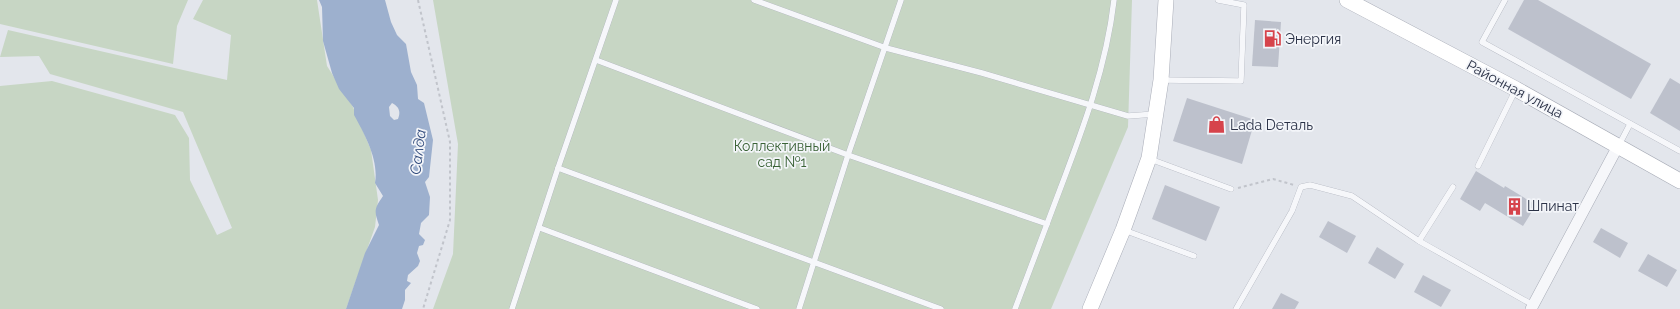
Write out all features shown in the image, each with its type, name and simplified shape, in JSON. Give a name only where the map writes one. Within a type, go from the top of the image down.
[{"type":"main road","points":[[1090,309],[1123,230],[1149,158],[1161,80],[1166,0]]},
{"type":"main road","name":"Районная улица","points":[[1347,0],[1516,89],[1680,181]]},
{"type":"street","points":[[1532,307],[1618,146]]},
{"type":"lane","points":[[512,309],[540,228],[558,168],[616,0]]},
{"type":"lane","points":[[754,0],[886,48],[1128,116],[1156,114]]},
{"type":"lane","points":[[799,309],[812,263],[901,0]]},
{"type":"lane","points":[[1015,309],[1092,105],[1110,31],[1114,0]]},
{"type":"lane","points":[[1161,80],[1241,81],[1244,5],[1218,0]]},
{"type":"lane","points":[[1505,0],[1482,42],[1680,151]]},
{"type":"lane","points":[[596,60],[848,155],[1047,224]]},
{"type":"lane","points":[[1478,166],[1516,89]]},
{"type":"lane","points":[[1618,146],[1630,124]]},
{"type":"lane","points":[[1149,158],[1231,189]]},
{"type":"lane","points":[[558,168],[940,309]]},
{"type":"lane","points":[[1236,309],[1292,211],[1302,187],[1310,185],[1352,196],[1418,242],[1532,307]]},
{"type":"lane","points":[[1418,242],[1453,187]]},
{"type":"lane","points":[[540,228],[757,309]]},
{"type":"lane","points":[[1123,230],[1194,256]]},
{"type":"path","points":[[418,0],[450,142],[450,220],[422,309]]},
{"type":"path","points":[[1231,189],[1274,179],[1302,187]]},
{"type":"green space","points":[[0,0],[188,0],[177,26],[173,64],[0,24]]},
{"type":"green space","points":[[203,0],[317,0],[327,66],[353,107],[371,150],[378,200],[375,227],[346,309],[0,309],[0,86],[52,81],[175,115],[189,138],[190,180],[217,235],[232,228],[183,112],[50,74],[39,56],[0,57],[8,30],[227,80],[231,35],[193,19]]},
{"type":"green space","name":"Коллективный сад №1","points":[[433,0],[1132,0],[1128,127],[1051,309],[433,309],[453,254],[458,144]]},
{"type":"water","name":"Салда","points":[[319,0],[385,0],[391,22],[397,35],[406,44],[411,72],[417,85],[418,99],[424,103],[433,140],[429,177],[425,182],[430,197],[429,215],[421,223],[419,234],[425,240],[423,245],[419,246],[417,253],[420,261],[418,266],[408,275],[407,281],[411,283],[405,290],[405,300],[402,309],[346,309],[365,253],[379,225],[376,210],[383,196],[375,183],[375,165],[367,139],[354,115],[354,108],[339,89],[332,73],[323,41],[322,7]],"holes":[[[392,103],[399,110],[398,119],[394,120],[390,116],[389,107]]]},
{"type":"building","points":[[1524,0],[1538,0],[1651,64],[1631,99],[1508,29]]},
{"type":"building","points":[[1255,20],[1281,22],[1278,67],[1252,66]]},
{"type":"building","points":[[1670,78],[1680,84],[1680,131],[1650,113]]},
{"type":"building","points":[[1187,98],[1255,120],[1242,164],[1173,141]]},
{"type":"building","points":[[1476,171],[1504,188],[1505,186],[1536,205],[1523,226],[1485,203],[1480,211],[1460,199]]},
{"type":"building","points":[[1165,185],[1220,207],[1206,241],[1152,219]]},
{"type":"building","points":[[1328,221],[1356,236],[1347,253],[1319,237]]},
{"type":"building","points":[[1601,228],[1628,243],[1620,258],[1593,242]]},
{"type":"building","points":[[1377,247],[1404,264],[1395,279],[1368,263]]},
{"type":"building","points":[[1648,254],[1677,270],[1667,287],[1638,271]]},
{"type":"building","points":[[1423,275],[1451,290],[1441,307],[1414,292]]},
{"type":"building","points":[[1281,293],[1299,302],[1295,309],[1272,309]]},
{"type":"place","name":"Энергия","points":[[1272,39]]},
{"type":"place","name":"Lada Dеталь","points":[[1217,125]]},
{"type":"place","name":"Шпинат","points":[[1514,206]]}]
